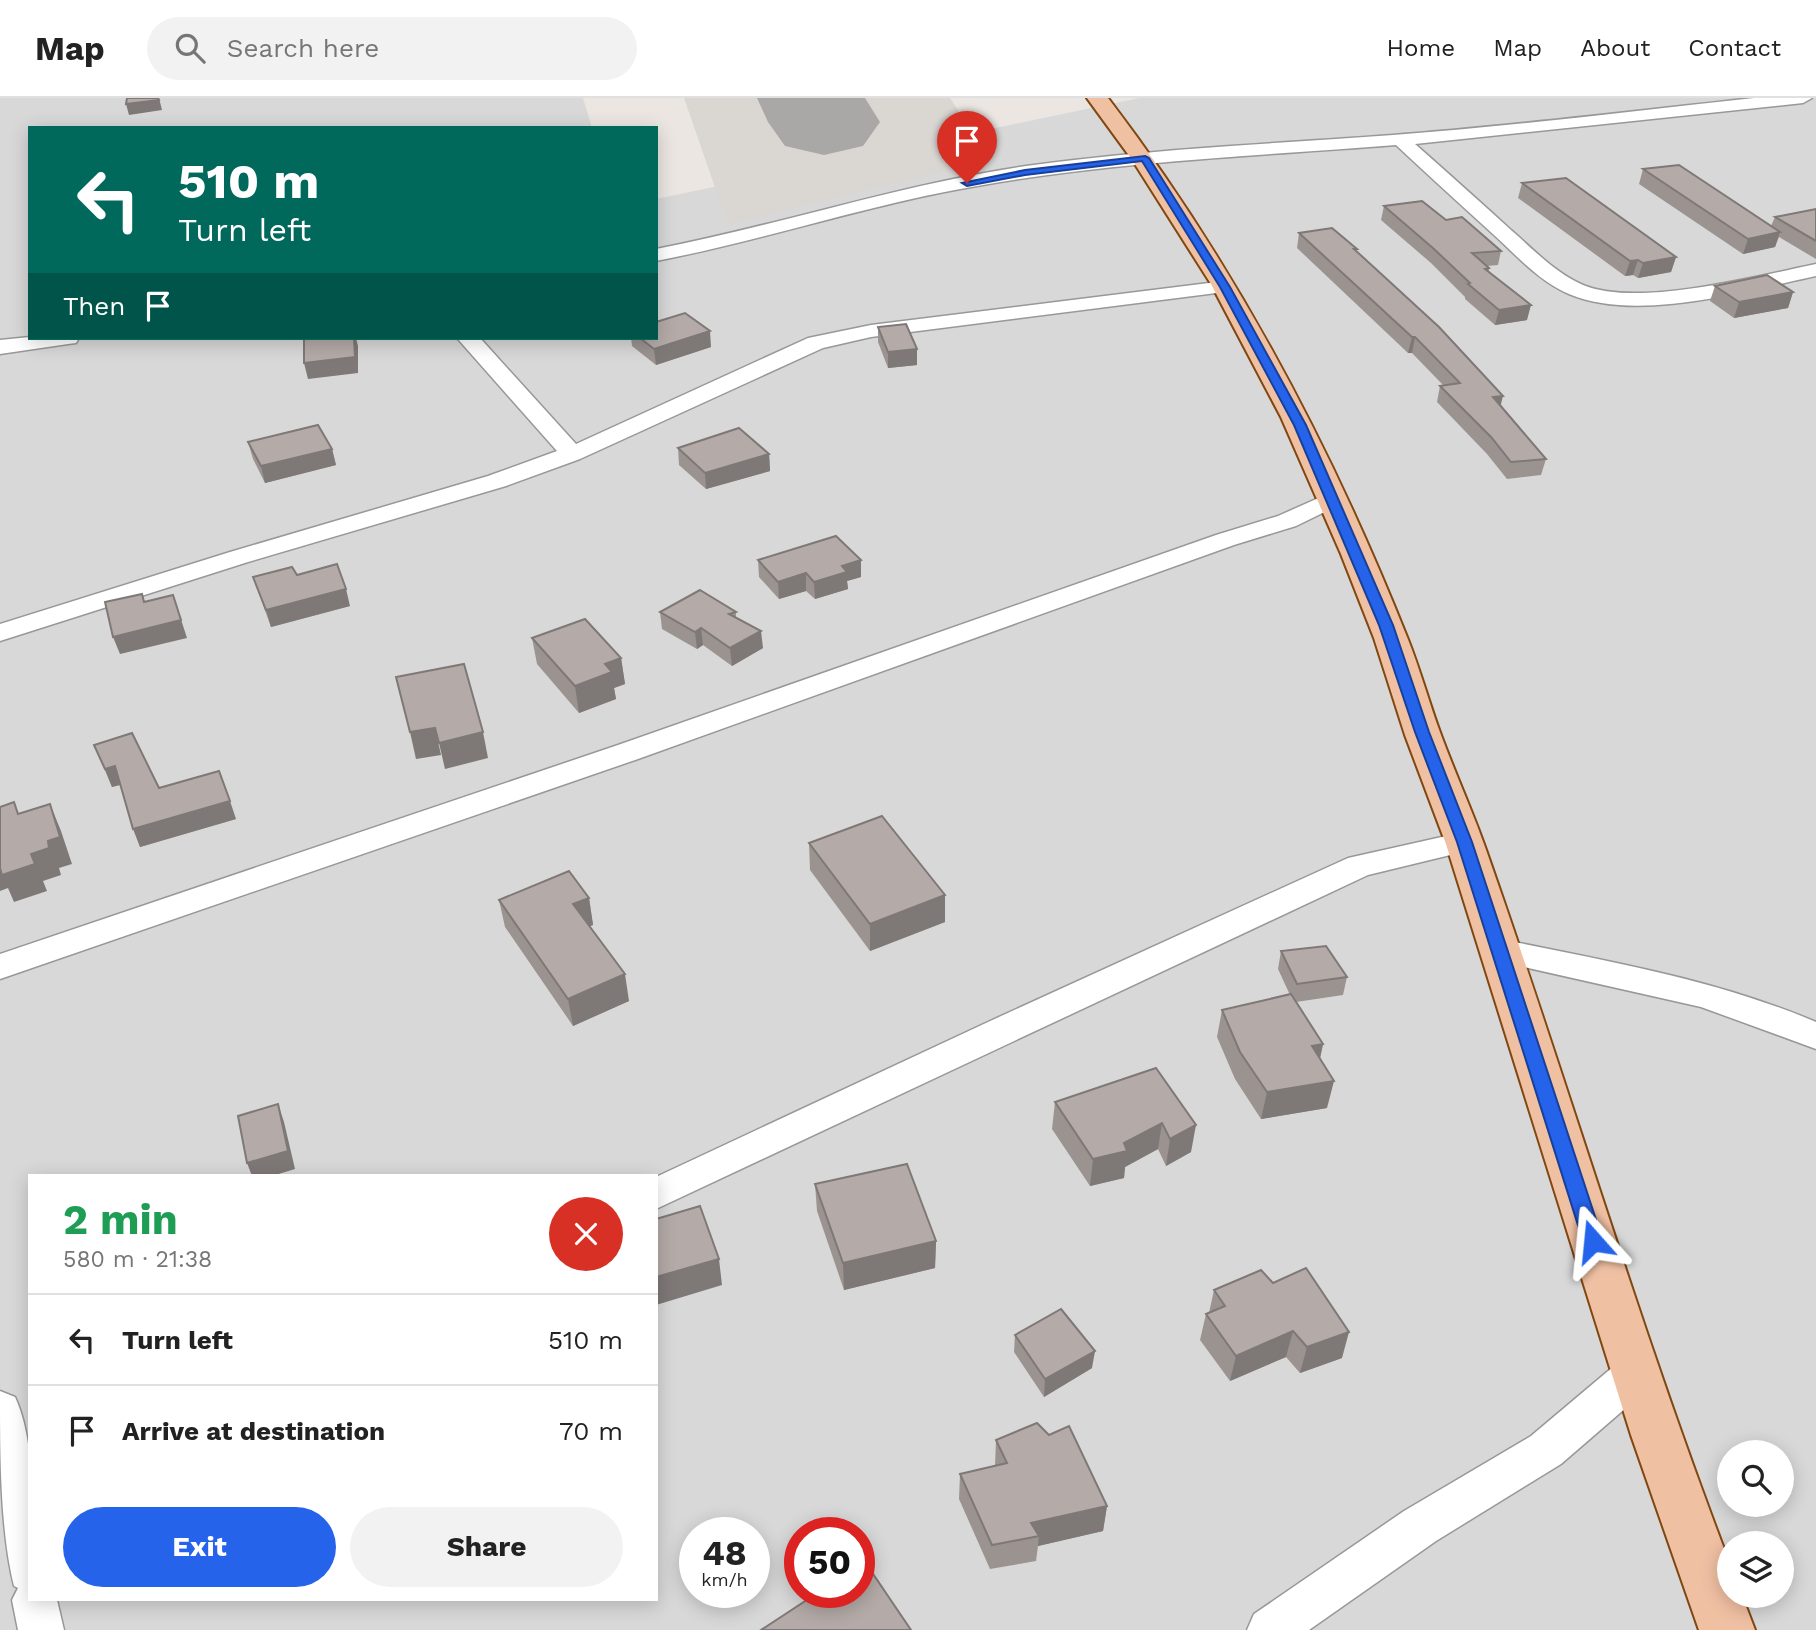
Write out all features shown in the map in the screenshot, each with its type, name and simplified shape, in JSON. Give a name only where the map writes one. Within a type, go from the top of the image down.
[{"type":"main road","points":[[1097,98],[1145,158],[1225,287],[1300,425],[1386,625],[1422,732],[1464,842],[1635,1374],[1727,1630]]},
{"type":"street","points":[[658,255],[753,236],[894,198],[1025,172],[1145,158],[1400,140],[1803,98]]},
{"type":"street","points":[[1400,140],[1533,260],[1555,278],[1581,292],[1606,298],[1641,299],[1810,275]]},
{"type":"street","points":[[0,633],[239,557],[497,481],[572,454],[816,343],[884,329],[1225,287]]},
{"type":"street","points":[[0,347],[53,340]]},
{"type":"street","points":[[470,340],[572,454]]},
{"type":"street","points":[[0,967],[628,752],[1225,540],[1287,522],[1332,499]]},
{"type":"street","points":[[658,1193],[1000,1031],[1359,866],[1464,842]]},
{"type":"street","points":[[1500,951],[1656,984],[1778,1018],[1816,1036]]},
{"type":"street","points":[[1270,1630],[1420,1526],[1546,1450],[1635,1374]]},
{"type":"street","points":[[0,1410],[28,1562]]},
{"type":"street","points":[[35,1601],[41,1630]]},
{"type":"shaded area","points":[[0,98],[583,98],[591,126],[28,126],[28,340],[658,340],[658,199],[1139,98],[1816,98],[1816,1630],[0,1630]]},
{"type":"shaded area","points":[[684,98],[950,98],[991,160],[728,225]]},
{"type":"building","points":[[127,98],[158,98],[159,100],[126,104]]},
{"type":"building","points":[[1679,165],[1780,232],[1748,239],[1643,169]]},
{"type":"building","points":[[1566,178],[1676,257],[1643,263],[1638,260],[1630,261],[1522,183]]},
{"type":"building","points":[[1422,201],[1446,220],[1462,217],[1501,251],[1472,253],[1489,268],[1485,269],[1531,305],[1499,310],[1384,206]]},
{"type":"building","points":[[1816,209],[1816,241],[1775,217]]},
{"type":"building","points":[[1332,228],[1439,327],[1503,396],[1493,397],[1546,459],[1511,462],[1491,437],[1440,386],[1460,383],[1415,337],[1299,233]]},
{"type":"building","points":[[1767,275],[1793,292],[1739,302],[1715,286]]},
{"type":"building","points":[[685,313],[710,331],[654,349],[643,340],[658,340],[658,321]]},
{"type":"building","points":[[906,324],[917,349],[888,352],[878,327]]},
{"type":"building","points":[[304,340],[354,340],[355,357],[304,363]]},
{"type":"building","points":[[318,425],[332,449],[261,466],[248,442]]},
{"type":"building","points":[[739,428],[769,454],[705,473],[678,448]]},
{"type":"building","points":[[836,536],[861,560],[842,566],[847,572],[814,582],[806,573],[778,582],[758,560]]},
{"type":"building","points":[[337,564],[346,589],[266,610],[253,577],[292,567],[297,575]]},
{"type":"building","points":[[700,590],[736,612],[729,614],[761,631],[730,648],[701,628],[695,632],[660,612]]},
{"type":"building","points":[[142,594],[144,602],[173,595],[181,620],[113,637],[105,602]]},
{"type":"building","points":[[585,619],[621,658],[605,664],[612,672],[575,686],[532,638]]},
{"type":"building","points":[[464,664],[483,732],[439,743],[435,728],[410,732],[396,677]]},
{"type":"building","points":[[132,733],[159,788],[219,771],[230,801],[133,829],[115,766],[105,769],[94,745]]},
{"type":"building","points":[[14,802],[18,814],[50,804],[60,837],[48,841],[49,848],[31,854],[35,864],[2,875],[0,807]]},
{"type":"building","points":[[882,816],[945,895],[870,924],[809,843]]},
{"type":"building","points":[[569,871],[589,898],[573,904],[625,974],[568,999],[499,900]]},
{"type":"building","points":[[1326,946],[1347,977],[1297,984],[1281,951]]},
{"type":"building","points":[[1291,994],[1323,1044],[1312,1046],[1334,1081],[1267,1092],[1240,1052],[1222,1010]]},
{"type":"building","points":[[1156,1068],[1196,1125],[1170,1139],[1162,1123],[1124,1143],[1127,1151],[1093,1159],[1055,1102]]},
{"type":"building","points":[[278,1104],[288,1151],[247,1163],[238,1116]]},
{"type":"building","points":[[907,1164],[936,1241],[843,1263],[815,1184]]},
{"type":"building","points":[[700,1206],[719,1259],[658,1276],[658,1218]]},
{"type":"building","points":[[1306,1268],[1349,1332],[1307,1347],[1293,1331],[1236,1356],[1206,1314],[1225,1306],[1214,1290],[1261,1270],[1273,1283]]},
{"type":"building","points":[[1061,1309],[1095,1351],[1045,1379],[1015,1335]]},
{"type":"building","points":[[1037,1423],[1049,1435],[1069,1426],[1107,1506],[1031,1523],[1039,1536],[992,1545],[960,1474],[1007,1463],[996,1440]]},
{"type":"building","points":[[875,1577],[911,1630],[761,1630],[795,1608],[875,1608]]},
{"type":"runway","points":[[811,98],[824,122]]},
{"type":"route","points":[[967,183],[1025,172],[1145,158],[1225,287],[1300,425],[1386,625],[1422,732],[1464,842],[1593,1241]]}]
